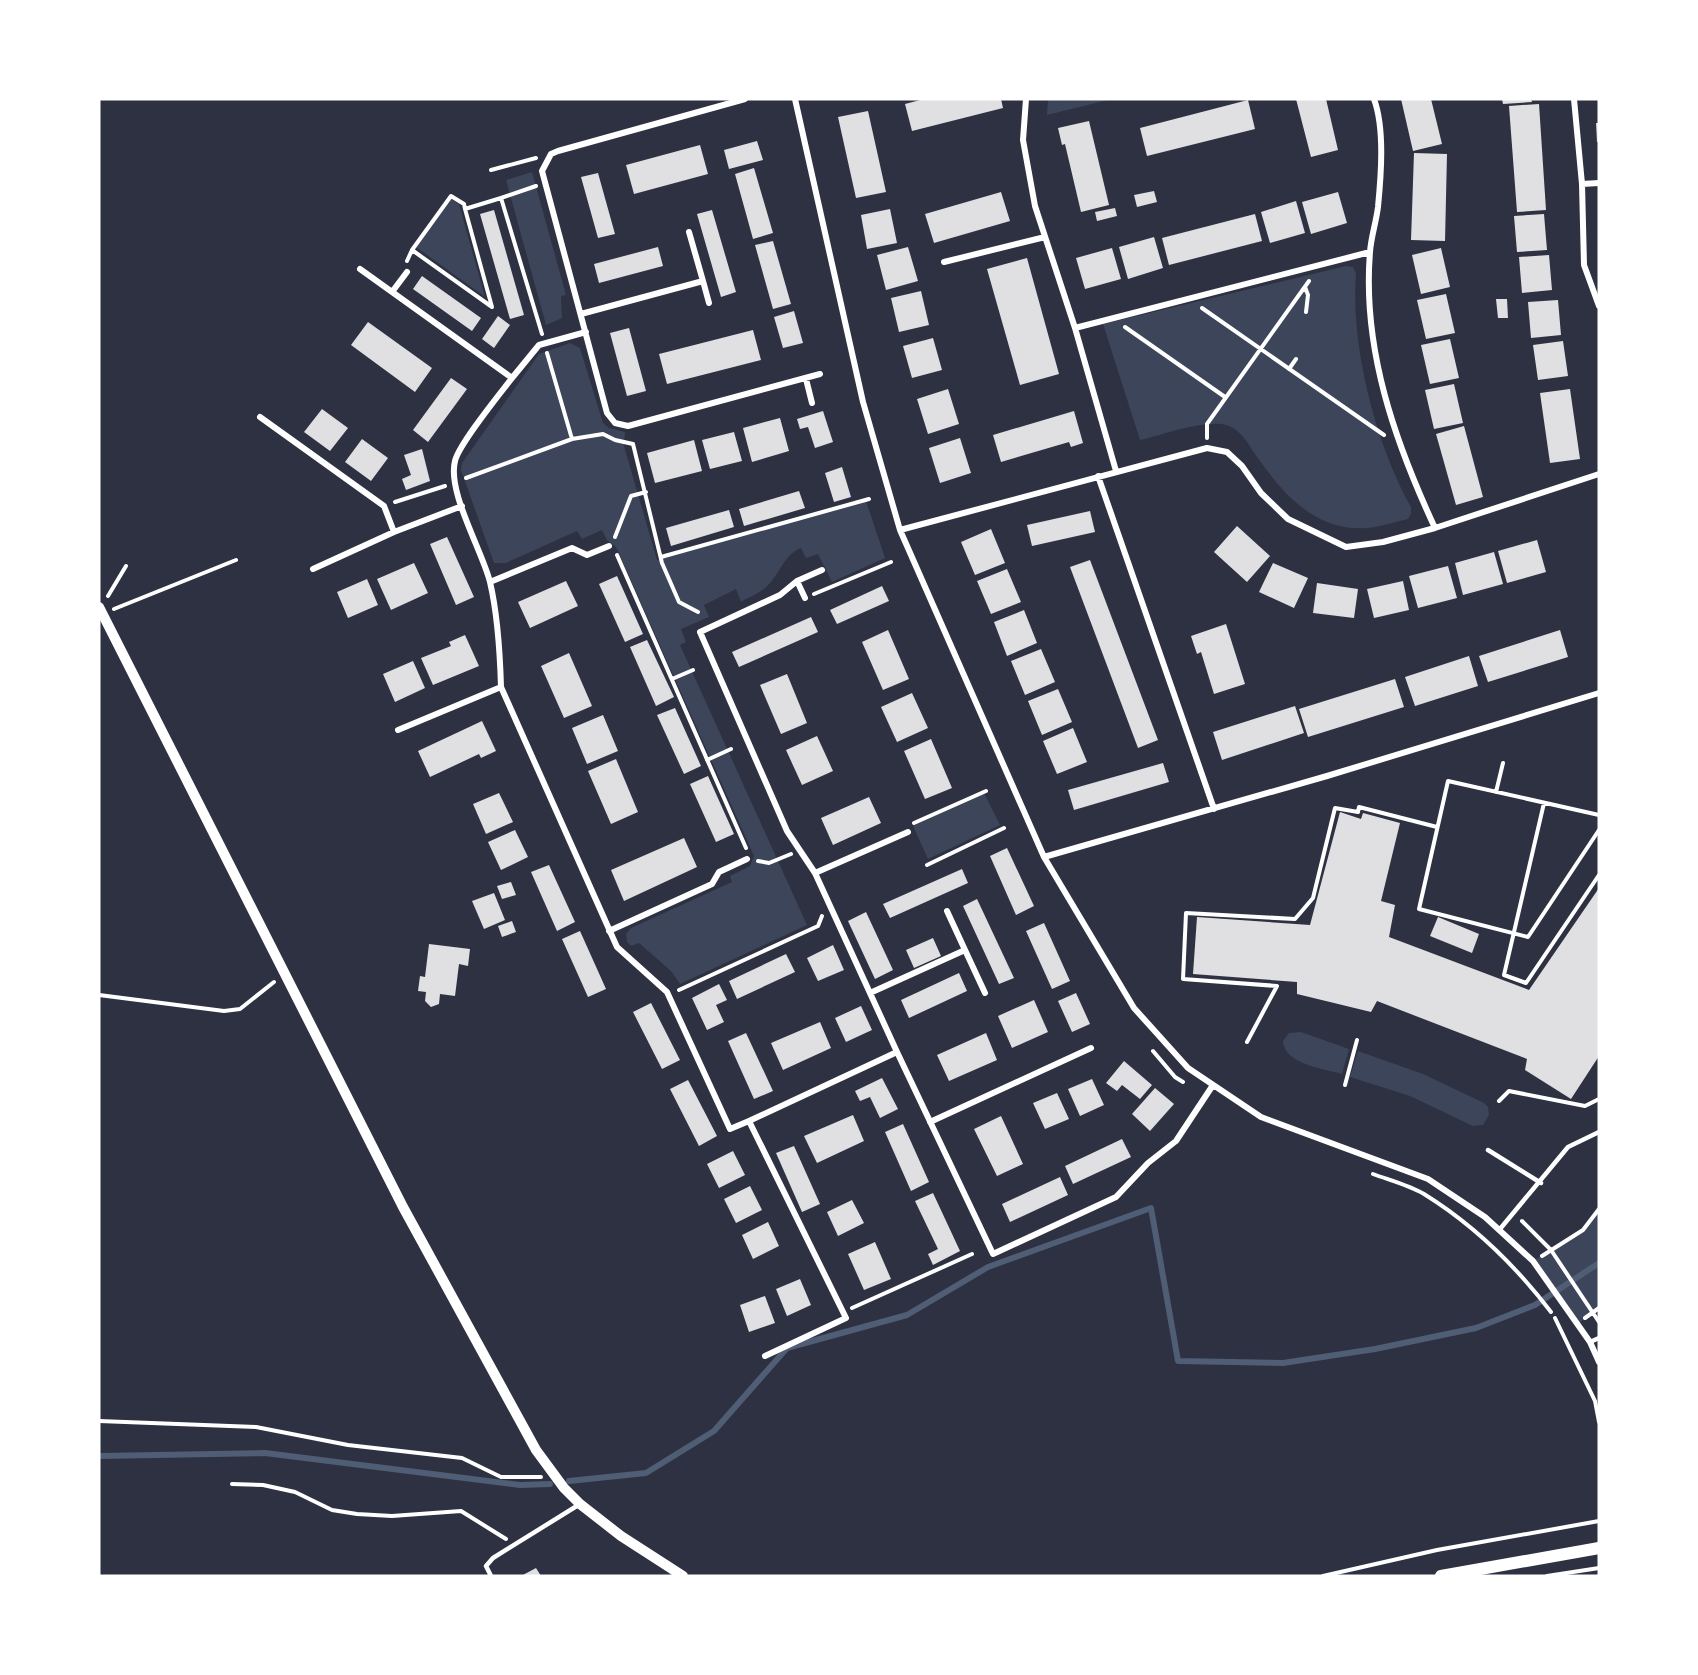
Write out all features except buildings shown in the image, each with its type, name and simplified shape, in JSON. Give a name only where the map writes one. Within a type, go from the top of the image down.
[{"type":"main road","points":[[1441,1576],[1599,1548]]},
{"type":"street","points":[[745,99],[551,154],[542,171],[545,183],[610,419],[615,423],[628,426],[820,374]]},
{"type":"street","points":[[795,99],[863,402],[900,530],[1044,857],[1134,1008],[1188,1068],[1261,1117],[1428,1179],[1500,1229],[1542,1274],[1590,1342],[1599,1362]]},
{"type":"street","points":[[1026,99],[1023,140],[1035,206],[1075,328],[1116,471]]},
{"type":"street","points":[[1374,99],[1381,155],[1378,209],[1370,252],[1370,309],[1378,368],[1394,432],[1435,528]]},
{"type":"street","points":[[1574,99],[1582,184],[1584,265],[1599,306]]},
{"type":"street","points":[[1582,184],[1599,183]]},
{"type":"street","points":[[689,231],[709,303]]},
{"type":"street","points":[[944,262],[1045,237]]},
{"type":"street","points":[[1075,328],[1370,252]]},
{"type":"street","points":[[360,269],[512,378]]},
{"type":"street","points":[[392,292],[407,272]]},
{"type":"street","points":[[581,314],[703,281]]},
{"type":"street","points":[[586,332],[545,343],[532,351],[457,454],[454,471],[462,506],[490,582],[500,654],[501,687],[609,931],[622,953],[667,992],[730,1129],[897,1052]]},
{"type":"street","points":[[806,378],[812,402]]},
{"type":"street","points":[[260,417],[384,506],[394,532]]},
{"type":"street","points":[[900,530],[1207,448],[1227,452],[1242,466],[1261,493],[1288,519],[1347,547],[1383,542],[1435,528],[1599,474]]},
{"type":"street","points":[[1098,476],[1214,809]]},
{"type":"street","points":[[313,569],[394,532],[462,506]]},
{"type":"street","points":[[490,582],[572,548],[587,555],[609,546]]},
{"type":"street","points":[[822,570],[797,581],[780,595],[700,632],[787,831],[815,873],[993,1254],[1116,1197],[1148,1163],[1176,1141],[1213,1085]]},
{"type":"street","points":[[797,581],[805,598]]},
{"type":"street","points":[[100,610],[403,1208],[536,1450],[580,1504],[621,1536],[684,1576]]},
{"type":"street","points":[[398,730],[501,687]]},
{"type":"street","points":[[1044,857],[1214,809],[1599,693]]},
{"type":"street","points":[[815,873],[908,829]]},
{"type":"street","points":[[609,931],[712,884],[719,872],[749,856]]},
{"type":"street","points":[[947,911],[985,993]]},
{"type":"street","points":[[870,993],[965,950]]},
{"type":"street","points":[[930,1122],[1091,1048]]},
{"type":"street","points":[[749,1121],[846,1318],[765,1356]]},
{"type":"lane","points":[[1500,1229],[1541,1183],[1568,1147],[1599,1132]]},
{"type":"lane","points":[[1488,1150],[1541,1183]]},
{"type":"lane","points":[[1590,1342],[1599,1338]]},
{"type":"lane","points":[[491,1576],[486,1566],[493,1558],[580,1504]]},
{"type":"path","points":[[491,170],[551,154]]},
{"type":"path","points":[[465,209],[545,183]]},
{"type":"path","points":[[407,272],[402,268],[412,250],[451,196],[464,204],[492,307],[412,250]]},
{"type":"path","points":[[501,198],[572,439]]},
{"type":"path","points":[[1207,448],[1207,423],[1314,273],[1314,267]]},
{"type":"path","points":[[1304,286],[1308,295],[1306,312]]},
{"type":"path","points":[[1189,298],[1382,436],[1394,432]]},
{"type":"path","points":[[1112,318],[1225,397]]},
{"type":"path","points":[[1289,369],[1296,359]]},
{"type":"path","points":[[628,426],[661,556],[679,602],[698,612]]},
{"type":"path","points":[[384,506],[572,439],[603,434],[615,440],[633,444]]},
{"type":"path","points":[[645,492],[631,496],[612,545],[749,856],[754,861],[769,863],[800,851]]},
{"type":"path","points":[[661,556],[870,499]]},
{"type":"path","points":[[100,610],[236,560]]},
{"type":"path","points":[[805,598],[891,562]]},
{"type":"path","points":[[100,610],[126,566]]},
{"type":"path","points":[[672,679],[693,670]]},
{"type":"path","points":[[707,760],[731,749]]},
{"type":"path","points":[[1496,792],[1503,764]]},
{"type":"path","points":[[1599,815],[1448,781],[1419,909],[1528,937],[1599,830]]},
{"type":"path","points":[[908,829],[986,791]]},
{"type":"path","points":[[1544,803],[1504,975],[1526,983],[1599,875]]},
{"type":"path","points":[[1247,1042],[1277,986],[1183,979],[1186,913],[1295,919],[1313,898],[1335,808],[1358,812],[1359,807],[1437,827]]},
{"type":"path","points":[[927,865],[1004,828]]},
{"type":"path","points":[[679,991],[818,926],[824,913],[832,910]]},
{"type":"path","points":[[99,995],[225,1011],[240,1009],[263,988],[286,976]]},
{"type":"path","points":[[1345,1085],[1357,1040]]},
{"type":"path","points":[[1152,1050],[1175,1077],[1205,1096]]},
{"type":"path","points":[[1498,1101],[1509,1091],[1585,1106],[1599,1099]]},
{"type":"path","points":[[1367,1172],[1422,1193],[1489,1242],[1532,1288],[1554,1316],[1596,1401],[1599,1422]]},
{"type":"path","points":[[1533,1262],[1583,1230],[1599,1209]]},
{"type":"path","points":[[1514,1214],[1551,1250],[1599,1322]]},
{"type":"path","points":[[843,1312],[972,1254]]},
{"type":"path","points":[[99,1421],[256,1426],[348,1445],[462,1458],[501,1477],[528,1479],[555,1475]]},
{"type":"path","points":[[232,1484],[263,1485],[295,1492],[332,1510],[357,1514],[392,1516],[461,1511],[515,1544]]},
{"type":"path","points":[[1323,1576],[1437,1550],[1599,1521]]},
{"type":"path","points":[[1547,1576],[1599,1568]]},
{"type":"shaded area","points":[[1048,99],[1112,99],[1047,115]]},
{"type":"shaded area","points":[[532,172],[566,295],[561,296],[562,318],[546,325],[506,180]]},
{"type":"shaded area","points":[[451,199],[459,204],[485,297],[416,247]]},
{"type":"shaded area","points":[[1346,266],[1353,267],[1356,273],[1357,331],[1368,394],[1387,454],[1411,507],[1408,519],[1382,526],[1349,528],[1317,517],[1303,508],[1278,485],[1244,438],[1232,427],[1226,425],[1207,424],[1183,428],[1140,440],[1103,324]]},
{"type":"shaded area","points":[[570,343],[580,348],[603,423],[609,428],[625,432],[624,446],[657,560],[866,501],[885,558],[832,582],[818,554],[806,558],[801,548],[790,555],[771,582],[760,592],[741,602],[736,589],[704,605],[709,617],[681,629],[686,642],[680,645],[807,925],[680,984],[671,971],[639,943],[631,946],[627,942],[626,934],[631,928],[732,882],[730,876],[750,866],[754,856],[616,547],[607,540],[602,530],[582,539],[577,531],[506,563],[494,563],[461,470],[462,463],[539,354]]},
{"type":"shaded area","points":[[984,793],[1000,825],[928,859],[913,826]]},
{"type":"shaded area","points":[[1301,1032],[1349,1049],[1342,1074],[1306,1064],[1290,1055],[1283,1041],[1289,1033]]},
{"type":"shaded area","points":[[1358,1051],[1423,1074],[1484,1103],[1488,1107],[1489,1115],[1483,1125],[1473,1126],[1410,1096],[1350,1077]]},
{"type":"shaded area","points":[[1599,1209],[1599,1308],[1578,1324],[1533,1261],[1583,1230]]},
{"type":"waterway","points":[[569,1481],[646,1473],[714,1431],[787,1348],[907,1315],[988,1267],[1151,1208],[1178,1361],[1283,1363],[1375,1349],[1476,1328],[1535,1305],[1599,1263]]},
{"type":"waterway","points":[[99,1456],[265,1453],[520,1485],[550,1484]]}]
